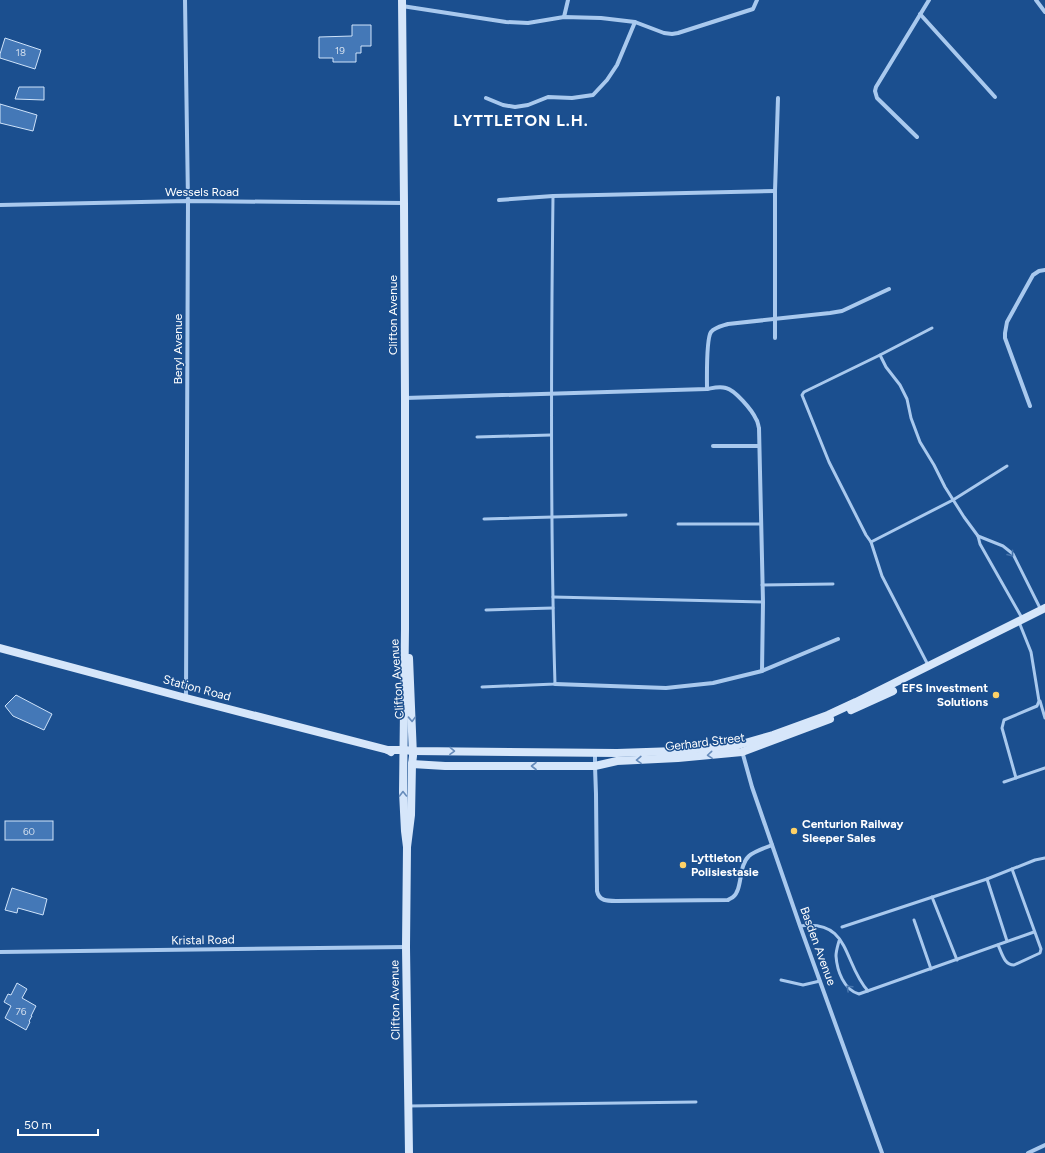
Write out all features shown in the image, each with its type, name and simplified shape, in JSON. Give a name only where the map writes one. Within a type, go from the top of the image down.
[{"type":"street","name":"Beryl Avenue","points":[[185,0],[188,201],[186,698]]},
{"type":"street","points":[[564,17],[568,0]]},
{"type":"street","points":[[402,3],[506,22],[528,23],[564,17],[601,18],[636,22],[664,33],[672,34],[753,8],[757,0]]},
{"type":"street","points":[[917,137],[877,98],[875,91],[929,0]]},
{"type":"street","points":[[1036,0],[1045,12]]},
{"type":"street","name":"Clifton Avenue","points":[[402,3],[405,398],[403,792],[407,847]]},
{"type":"street","points":[[920,14],[995,97]]},
{"type":"street","points":[[486,98],[503,105],[515,107],[528,105],[548,97],[572,98],[594,94],[607,80],[617,65],[636,22]]},
{"type":"street","points":[[775,338],[775,191],[778,98]]},
{"type":"street","points":[[499,200],[553,196],[775,191]]},
{"type":"street","name":"Wessels Road","points":[[0,205],[188,201],[404,203]]},
{"type":"street","points":[[1030,406],[1005,338],[1005,333],[1007,322],[1033,275],[1039,271],[1045,270]]},
{"type":"street","points":[[707,389],[708,342],[711,332],[718,327],[728,324],[842,311],[889,289]]},
{"type":"street","points":[[405,398],[707,389],[719,387],[730,390],[747,406],[757,420],[759,428],[760,524],[763,602],[762,671]]},
{"type":"street","points":[[713,446],[759,446]]},
{"type":"street","name":"Gerhard Street","points":[[404,754],[413,751],[595,754],[740,749],[828,715],[1044,611]]},
{"type":"street","name":"Gerhard Street","points":[[412,764],[445,766],[595,766],[617,761],[678,758],[740,749],[812,727],[862,706],[924,676],[1021,622]]},
{"type":"street","name":"Clifton Avenue","points":[[405,629],[408,646],[413,751],[411,815],[407,847],[406,947],[409,1153]]},
{"type":"street","points":[[555,684],[666,688],[713,683],[762,671],[838,639]]},
{"type":"street","name":"Station Road","points":[[0,648],[404,754]]},
{"type":"street","name":"Basden Avenue","points":[[740,749],[800,926],[882,1153]]},
{"type":"street","points":[[404,754],[412,764]]},
{"type":"street","points":[[595,754],[597,894],[603,900],[728,900],[734,897],[738,891],[740,875],[745,861],[750,856],[772,845]]},
{"type":"street","name":"Kristal Road","points":[[0,952],[406,947]]},
{"type":"street","points":[[1028,1153],[1045,1145]]},
{"type":"lane","points":[[482,687],[555,684],[551,435],[553,196]]},
{"type":"lane","points":[[929,667],[882,576],[871,542],[829,462],[802,394],[932,328]]},
{"type":"lane","points":[[880,355],[886,367],[904,392],[911,418],[920,442],[953,500],[978,536],[980,544],[1021,622],[1031,652],[1040,701],[1045,718]]},
{"type":"lane","points":[[477,437],[551,435]]},
{"type":"lane","points":[[871,542],[953,500],[1007,466]]},
{"type":"lane","points":[[484,519],[626,516]]},
{"type":"lane","points":[[678,524],[760,524]]},
{"type":"lane","points":[[978,536],[1003,546],[1013,554],[1044,611]]},
{"type":"lane","points":[[762,585],[833,584]]},
{"type":"lane","points":[[553,597],[763,602]]},
{"type":"lane","points":[[486,610],[553,608]]},
{"type":"lane","points":[[1016,778],[1002,728],[1002,723],[1004,720],[1037,706],[1040,701]]},
{"type":"lane","points":[[1004,782],[1045,768]]},
{"type":"lane","points":[[842,927],[987,879],[1035,860],[1045,858]]},
{"type":"lane","points":[[998,945],[1005,962],[1010,965],[1014,965],[1040,953],[1041,949],[1012,869]]},
{"type":"lane","points":[[987,879],[1007,942]]},
{"type":"lane","points":[[932,897],[957,960]]},
{"type":"lane","points":[[914,920],[931,969]]},
{"type":"lane","points":[[800,926],[810,924],[819,926],[827,928],[836,935],[844,944],[861,984],[868,991]]},
{"type":"lane","points":[[839,940],[836,957],[839,970],[845,985],[854,993],[859,994],[1034,932]]},
{"type":"lane","points":[[781,980],[804,985],[820,981]]},
{"type":"lane","points":[[409,1106],[696,1102]]},
{"type":"building","points":[[352,25],[371,25],[371,46],[361,46],[361,53],[356,53],[356,62],[333,62],[333,58],[319,58],[319,37],[352,36]]},
{"type":"building","points":[[5,38],[41,50],[35,69],[0,58]]},
{"type":"building","points":[[19,87],[44,87],[44,100],[15,99]]},
{"type":"building","points":[[0,104],[37,115],[33,131],[0,123]]},
{"type":"building","points":[[16,695],[52,714],[44,730],[13,716],[5,706]]},
{"type":"building","points":[[5,821],[53,821],[53,840],[5,840]]},
{"type":"building","points":[[12,888],[47,899],[43,915],[18,908],[17,913],[5,910]]},
{"type":"building","points":[[17,983],[27,989],[22,998],[36,1006],[26,1030],[5,1018],[11,1006],[4,1002],[8,994],[11,995]]},
{"type":"place","name":"EFS Investment Solutions","points":[[996,695]]},
{"type":"place","name":"Centurion Railway Sleeper Sales","points":[[794,831]]},
{"type":"place","name":"Lyttleton Polisiestasie","points":[[683,865]]},
{"type":"district","name":"LYTTLETON L.H.","points":[[521,120]]}]
